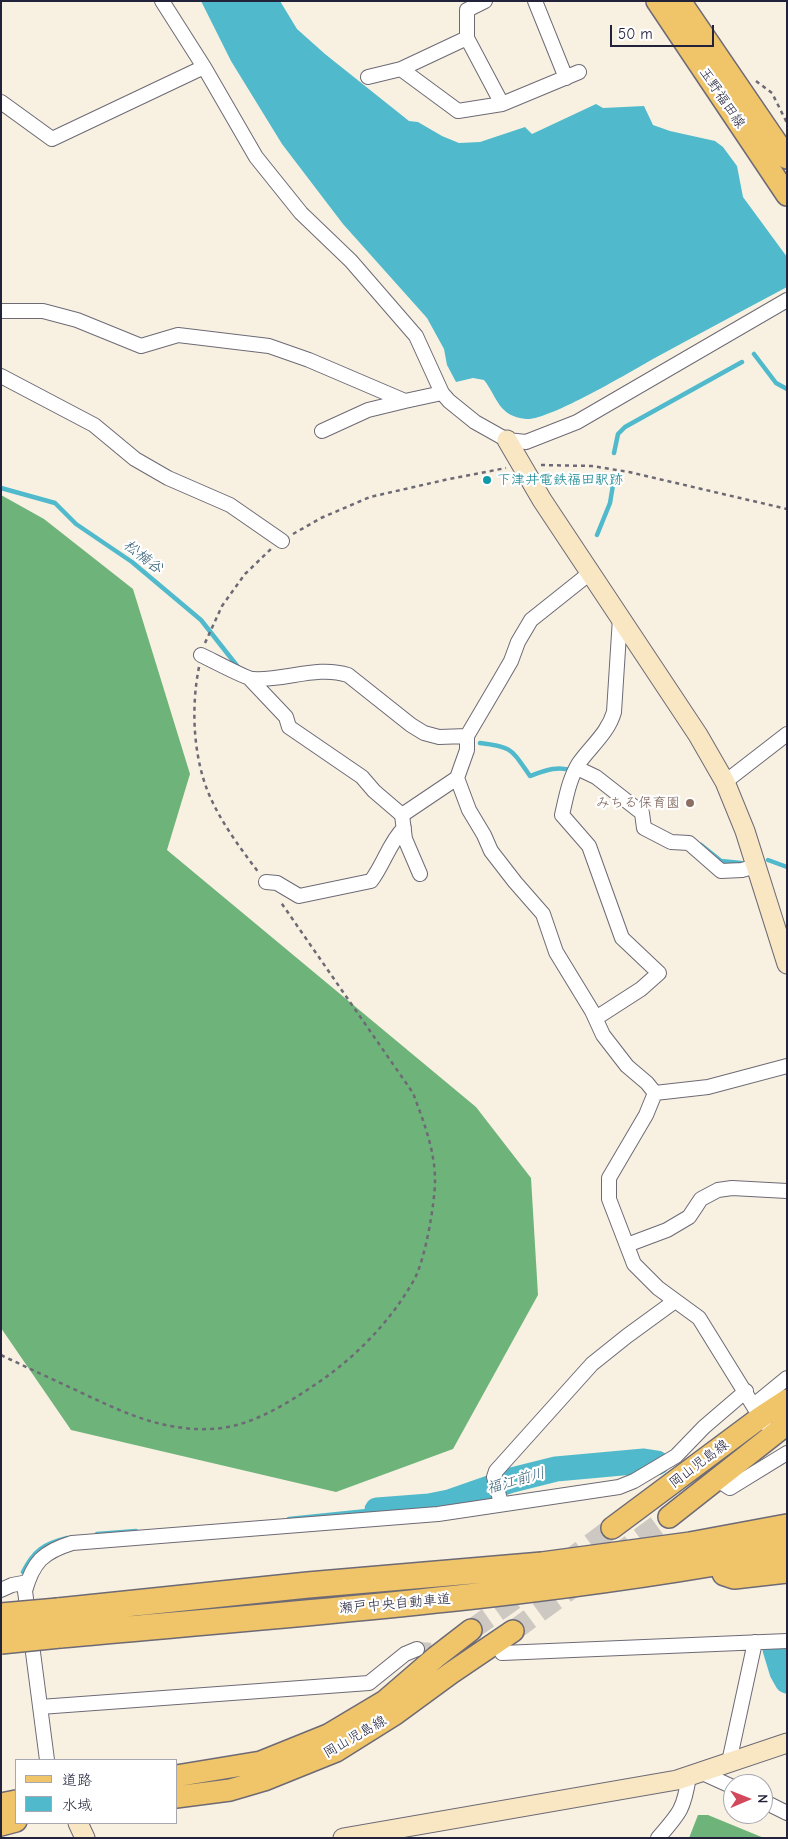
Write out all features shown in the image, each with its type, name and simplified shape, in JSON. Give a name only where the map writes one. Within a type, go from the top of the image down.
[{"type":"highway","points":[[542,1565],[787,1513]]},
{"type":"highway","name":"瀬戸中央自動車道","points":[[1,1616],[308,1585],[542,1565],[690,1545],[787,1528]]},
{"type":"highway","name":"瀬戸中央自動車道","points":[[1,1641],[497,1594],[703,1566],[787,1550]]},
{"type":"highway","points":[[703,1566],[734,1576],[787,1570]]},
{"type":"main road","name":"玉野福田線","points":[[657,1],[787,195]]},
{"type":"main road","name":"玉野福田線","points":[[680,1],[787,158]]},
{"type":"main road","name":"岡山児島線","points":[[669,1517],[716,1479],[787,1400]]},
{"type":"main road","name":"岡山児島線","points":[[612,1528],[768,1420]]},
{"type":"main road","name":"岡山児島線","points":[[178,1776],[260,1762],[328,1735],[385,1700],[471,1630]]},
{"type":"main road","name":"岡山児島線","points":[[178,1797],[230,1790],[264,1780],[336,1752],[395,1714],[513,1631]]},
{"type":"main road","points":[[1,1804],[15,1801]]},
{"type":"main road","points":[[1,1825],[15,1821]]},
{"type":"street","points":[[162,1],[204,67],[256,156],[301,213],[351,262],[416,336],[442,393],[475,422],[507,440],[526,442],[577,422],[787,300]]},
{"type":"street","points":[[485,1],[467,10],[467,38],[502,104]]},
{"type":"street","points":[[400,69],[458,111],[502,104],[572,75],[535,1]]},
{"type":"street","points":[[368,76],[400,69],[467,38]]},
{"type":"street","points":[[1,102],[52,139],[204,67]]},
{"type":"street","points":[[1,311],[43,311],[77,320],[141,346],[178,335],[269,346],[308,360],[405,401]]},
{"type":"street","points":[[1,376],[94,425],[135,459],[168,478],[230,505],[282,541]]},
{"type":"street","points":[[322,431],[368,410],[442,393]]},
{"type":"street","points":[[507,440],[521,466],[590,573],[698,735],[725,782],[733,798],[787,964]]},
{"type":"street","points":[[266,882],[277,883],[298,896],[371,881],[403,821],[457,778],[467,750],[467,736],[511,661],[518,642],[531,620],[590,573]]},
{"type":"street","points":[[596,1018],[641,989],[659,973],[622,938],[589,846],[562,815],[569,786],[577,768],[611,723],[614,712],[620,618]]},
{"type":"street","points":[[201,655],[251,680],[286,717],[289,728],[362,777],[403,821],[406,839],[420,874]]},
{"type":"street","points":[[251,680],[337,671],[348,675],[411,725],[424,733],[439,737],[467,736]]},
{"type":"street","points":[[725,782],[787,734]]},
{"type":"street","points":[[577,768],[596,777],[642,814],[644,828],[671,842],[689,843],[721,870],[742,870],[756,866]]},
{"type":"street","points":[[457,778],[469,810],[491,851],[514,882],[543,914],[556,952],[596,1018],[603,1035],[628,1066],[655,1093]]},
{"type":"street","points":[[655,1093],[708,1087],[787,1066]]},
{"type":"street","points":[[655,1093],[646,1115],[609,1178],[609,1199],[634,1264],[658,1288],[700,1318],[746,1391],[768,1420],[787,1378]]},
{"type":"street","points":[[627,1245],[667,1230],[689,1217],[701,1199],[718,1190],[732,1188],[787,1191]]},
{"type":"street","points":[[498,1492],[494,1477],[496,1471],[592,1364],[675,1301]]},
{"type":"street","points":[[47,1759],[26,1591],[31,1573],[43,1556],[56,1548],[72,1543],[438,1514],[498,1492],[619,1487],[634,1481],[676,1456],[704,1427],[746,1391]]},
{"type":"street","points":[[716,1479],[730,1488],[787,1453]]},
{"type":"street","points":[[1,1590],[12,1585],[28,1582]]},
{"type":"street","points":[[502,1653],[785,1641],[787,1654]]},
{"type":"street","points":[[729,1762],[755,1642]]},
{"type":"street","points":[[40,1707],[369,1683],[405,1654],[417,1649]]},
{"type":"street","points":[[343,1838],[677,1780],[787,1743]]},
{"type":"street","points":[[695,1774],[723,1784]]},
{"type":"street","points":[[658,1838],[680,1813],[695,1774]]},
{"type":"street","points":[[773,1805],[787,1813]]},
{"type":"street","points":[[78,1824],[85,1838]]},
{"type":"path","points":[[1,1355],[134,1418],[164,1426],[209,1430],[241,1425],[296,1398],[330,1375],[362,1348],[388,1318],[415,1278],[425,1246],[432,1211],[435,1180],[424,1124],[413,1093],[226,826],[208,793],[203,776],[194,708],[201,655],[206,639],[222,606],[245,574],[274,546],[282,541],[321,518],[370,497],[449,478],[521,466],[592,466],[629,472],[787,509]]},
{"type":"green space","points":[[1,495],[44,519],[133,589],[190,774],[167,850],[476,1107],[531,1178],[538,1295],[453,1449],[336,1492],[71,1430],[1,1328]]},
{"type":"green space","points":[[698,1815],[708,1815],[723,1821],[723,1824],[730,1824],[764,1838],[689,1838]]},
{"type":"water","points":[[201,1],[280,1],[297,29],[325,54],[409,121],[418,122],[442,136],[459,143],[480,142],[525,127],[532,134],[596,104],[603,108],[644,106],[653,125],[670,131],[715,141],[723,147],[737,166],[743,197],[787,257],[787,287],[570,404],[537,418],[526,419],[510,414],[500,405],[484,380],[473,378],[456,382],[447,365],[444,349],[427,318],[343,224],[282,144],[231,61]]},
{"type":"waterway","points":[[754,354],[776,383],[787,389]]},
{"type":"waterway","points":[[614,453],[618,434],[625,427],[742,362]]},
{"type":"waterway","points":[[597,535],[610,503],[614,479]]},
{"type":"waterway","name":"松楠谷","points":[[1,488],[55,503],[76,524],[132,562],[201,620],[238,667]]},
{"type":"waterway","name":"松楠谷","points":[[480,743],[499,746],[510,751],[530,776],[556,769],[573,771]]},
{"type":"waterway","name":"松楠谷","points":[[701,845],[721,861],[741,863]]},
{"type":"waterway","name":"松楠谷","points":[[768,860],[787,867]]},
{"type":"waterway","name":"福江前川","points":[[377,1510],[429,1506],[449,1502],[512,1480],[556,1469],[644,1461],[657,1463]]},
{"type":"waterway","points":[[289,1519],[377,1510]]},
{"type":"waterway","points":[[97,1534],[136,1531]]},
{"type":"waterway","points":[[23,1572],[31,1558],[41,1549],[67,1538]]},
{"type":"waterway","name":"福江前川","points":[[775,1649],[782,1672],[787,1681]]},
{"type":"tunnel","points":[[614,1557],[669,1517]]},
{"type":"tunnel","points":[[565,1563],[612,1528]]},
{"type":"tunnel","points":[[513,1631],[580,1582]]},
{"type":"tunnel","points":[[471,1630],[530,1588]]},
{"type":"tunnel","points":[[417,1649],[481,1652]]},
{"type":"place","name":"下津井電鉄福田駅跡","points":[[487,480]]},
{"type":"place","name":"みちる保育園","points":[[690,803]]}]
